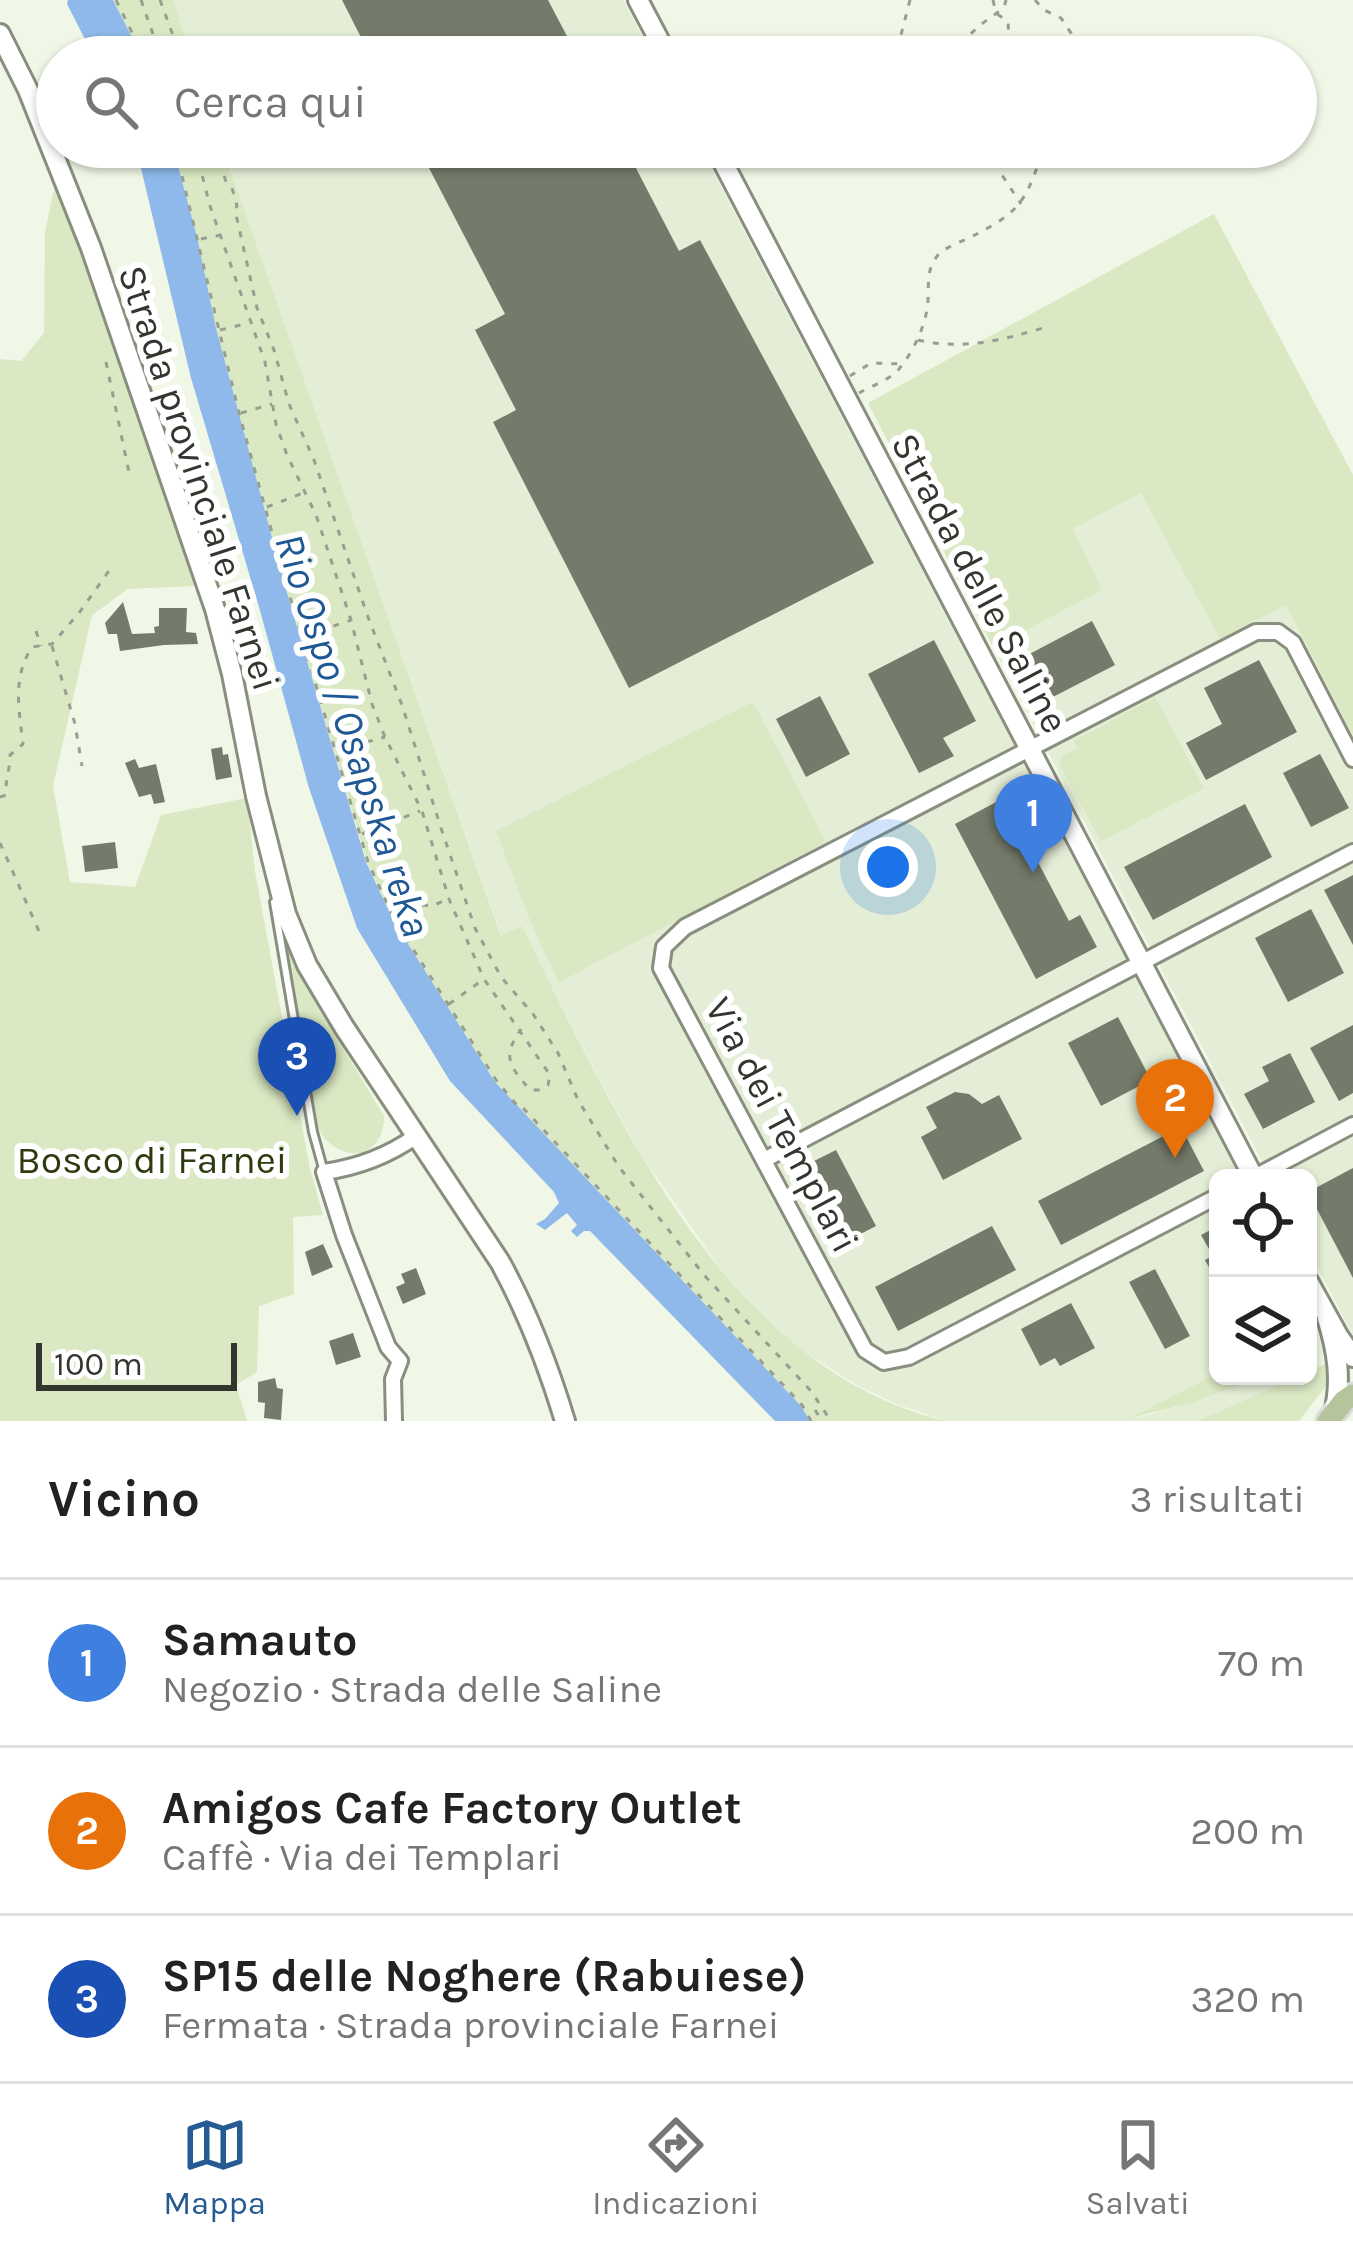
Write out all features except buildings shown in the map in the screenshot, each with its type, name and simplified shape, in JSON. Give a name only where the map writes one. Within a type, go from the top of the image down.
[{"type":"main road","points":[[638,0],[657,36]]},
{"type":"main road","name":"Strada provinciale Farnei","points":[[0,34],[36,110]]},
{"type":"main road","name":"Strada provinciale Farnei","points":[[60,168],[92,248],[215,609],[286,914],[307,965],[344,1027],[500,1262],[549,1368],[565,1421]]},
{"type":"main road","name":"Strada delle Saline","points":[[726,168],[1249,1169]]},
{"type":"main road","points":[[1317,1299],[1353,1357]]},
{"type":"main road","points":[[1327,1318],[1338,1361],[1338,1395],[1330,1418]]},
{"type":"main road","points":[[1330,1418],[1353,1395]]},
{"type":"street","points":[[1029,749],[1256,632],[1277,632],[1293,643],[1353,758]]},
{"type":"street","name":"Via dei Templari","points":[[1029,749],[685,927],[664,947],[661,968],[865,1350],[884,1362],[909,1357],[1209,1201]]},
{"type":"street","points":[[764,1160],[1353,852]]},
{"type":"street","points":[[1271,1169],[1353,1125]]},
{"type":"street","points":[[394,1421],[393,1379],[400,1361],[382,1334],[324,1172],[355,1167],[416,1136]]},
{"type":"lane","points":[[269,851],[285,970],[324,1172]]},
{"type":"path","points":[[116,0],[134,36]]},
{"type":"path","points":[[141,0],[154,36]]},
{"type":"path","points":[[160,0],[174,36]]},
{"type":"path","points":[[900,36],[910,0]]},
{"type":"path","points":[[993,0],[996,14],[1007,22],[1008,36]]},
{"type":"path","points":[[966,36],[1004,8],[1006,0]]},
{"type":"path","points":[[1035,0],[1060,18],[1072,36]]},
{"type":"path","points":[[181,168],[265,507],[368,862],[394,919],[496,1081],[812,1421]]},
{"type":"path","points":[[201,168],[265,362],[287,455],[316,514],[351,620],[372,704],[422,811],[448,898],[484,980],[550,1076],[548,1085],[514,1102]]},
{"type":"path","points":[[222,168],[237,206],[256,308],[402,705],[476,928],[501,977],[533,1014],[558,1054],[578,1100],[619,1167],[704,1275],[811,1390],[831,1421]]},
{"type":"path","points":[[998,168],[1021,205]]},
{"type":"path","points":[[842,391],[898,372],[924,326],[928,273],[939,254],[999,223],[1021,205],[1037,168]]},
{"type":"path","points":[[199,239],[221,235]]},
{"type":"path","points":[[218,331],[249,322]]},
{"type":"path","points":[[916,340],[945,346],[989,342],[1043,328]]},
{"type":"path","points":[[106,362],[130,476]]},
{"type":"path","points":[[842,391],[871,363],[902,364]]},
{"type":"path","points":[[239,413],[272,404]]},
{"type":"path","points":[[265,507],[304,492]]},
{"type":"path","points":[[0,797],[6,795],[10,755],[23,744],[16,686],[32,647],[52,644],[111,568]]},
{"type":"path","points":[[303,637],[351,620]]},
{"type":"path","points":[[36,631],[41,646]]},
{"type":"path","points":[[52,644],[82,766]]},
{"type":"path","points":[[336,751],[385,737]]},
{"type":"path","points":[[361,835],[422,811]]},
{"type":"path","points":[[0,843],[42,938]]},
{"type":"path","points":[[394,919],[422,904],[433,906],[448,898]]},
{"type":"path","points":[[448,1005],[484,980]]},
{"type":"path","points":[[521,1029],[508,1056],[530,1090]]},
{"type":"path","points":[[815,1409],[822,1421]]},
{"type":"shaded area","points":[[174,0],[623,0],[642,36],[184,36]]},
{"type":"shaded area","points":[[229,168],[711,168],[1236,1169],[1209,1169],[1209,1378],[1134,1416],[1240,1385],[1278,1385],[1198,1421],[946,1421],[897,1404],[800,1349],[763,1317],[721,1269],[642,1156],[522,927],[502,937]],"holes":[[[752,703],[560,981],[530,921],[497,831]]]},
{"type":"shaded area","points":[[1142,493],[1220,639],[1286,605],[1353,735],[1353,1335],[1317,1266],[1317,1169],[1266,1169],[993,647],[1101,590],[1073,529]]},
{"type":"green space","points":[[113,0],[174,0],[184,36],[131,36]]},
{"type":"green space","points":[[179,168],[229,168],[501,936],[522,926],[638,1150],[685,1223],[739,1290],[799,1348],[868,1393],[946,1421],[810,1421],[801,1406],[495,1082],[393,920],[367,862],[285,586],[216,328]]},
{"type":"green space","name":"Bosco di Farnei","points":[[55,184],[196,586],[128,589],[92,615],[53,786],[70,882],[135,887],[161,815],[247,798],[255,871],[310,1169],[323,1215],[293,1217],[294,1294],[259,1306],[257,1372],[236,1385],[247,1421],[0,1421],[0,359],[21,361],[44,333],[45,232]]},
{"type":"green space","points":[[1214,214],[1353,475],[1353,735],[1286,605],[1220,639],[1141,493],[1073,529],[1102,590],[993,647],[868,403]]},
{"type":"green space","points":[[1155,697],[1204,788],[1101,841],[1060,765],[1061,756],[1077,749],[1074,741]]},
{"type":"green space","points":[[753,702],[826,842],[559,982],[496,831]]},
{"type":"green space","points":[[288,947],[384,1116],[377,1141],[360,1153],[338,1149],[319,1130]]},
{"type":"green space","points":[[1332,1361],[1325,1387],[1299,1421],[1198,1421],[1278,1385],[1317,1385],[1317,1368]]},
{"type":"green space","points":[[1209,1378],[1209,1385],[1240,1385],[1191,1403],[1130,1418]]},
{"type":"water","points":[[68,0],[113,0],[131,36],[83,36]]},
{"type":"water","points":[[141,168],[179,168],[285,586],[366,862],[393,920],[495,1082],[801,1406],[810,1421],[775,1421],[590,1231],[577,1237],[571,1231],[577,1225],[567,1213],[545,1230],[536,1224],[559,1203],[554,1192],[450,1081],[357,928],[309,788],[191,378]]},
{"type":"place","name":"Samauto","points":[[1033,873]]},
{"type":"place","name":"SP15 delle Noghere (Rabuiese)","points":[[297,1116]]},
{"type":"place","name":"Amigos Cafe Factory Outlet","points":[[1175,1158]]},
{"type":"water label","name":"Rio Ospo / Osapska reka","points":[[353,735]]}]
